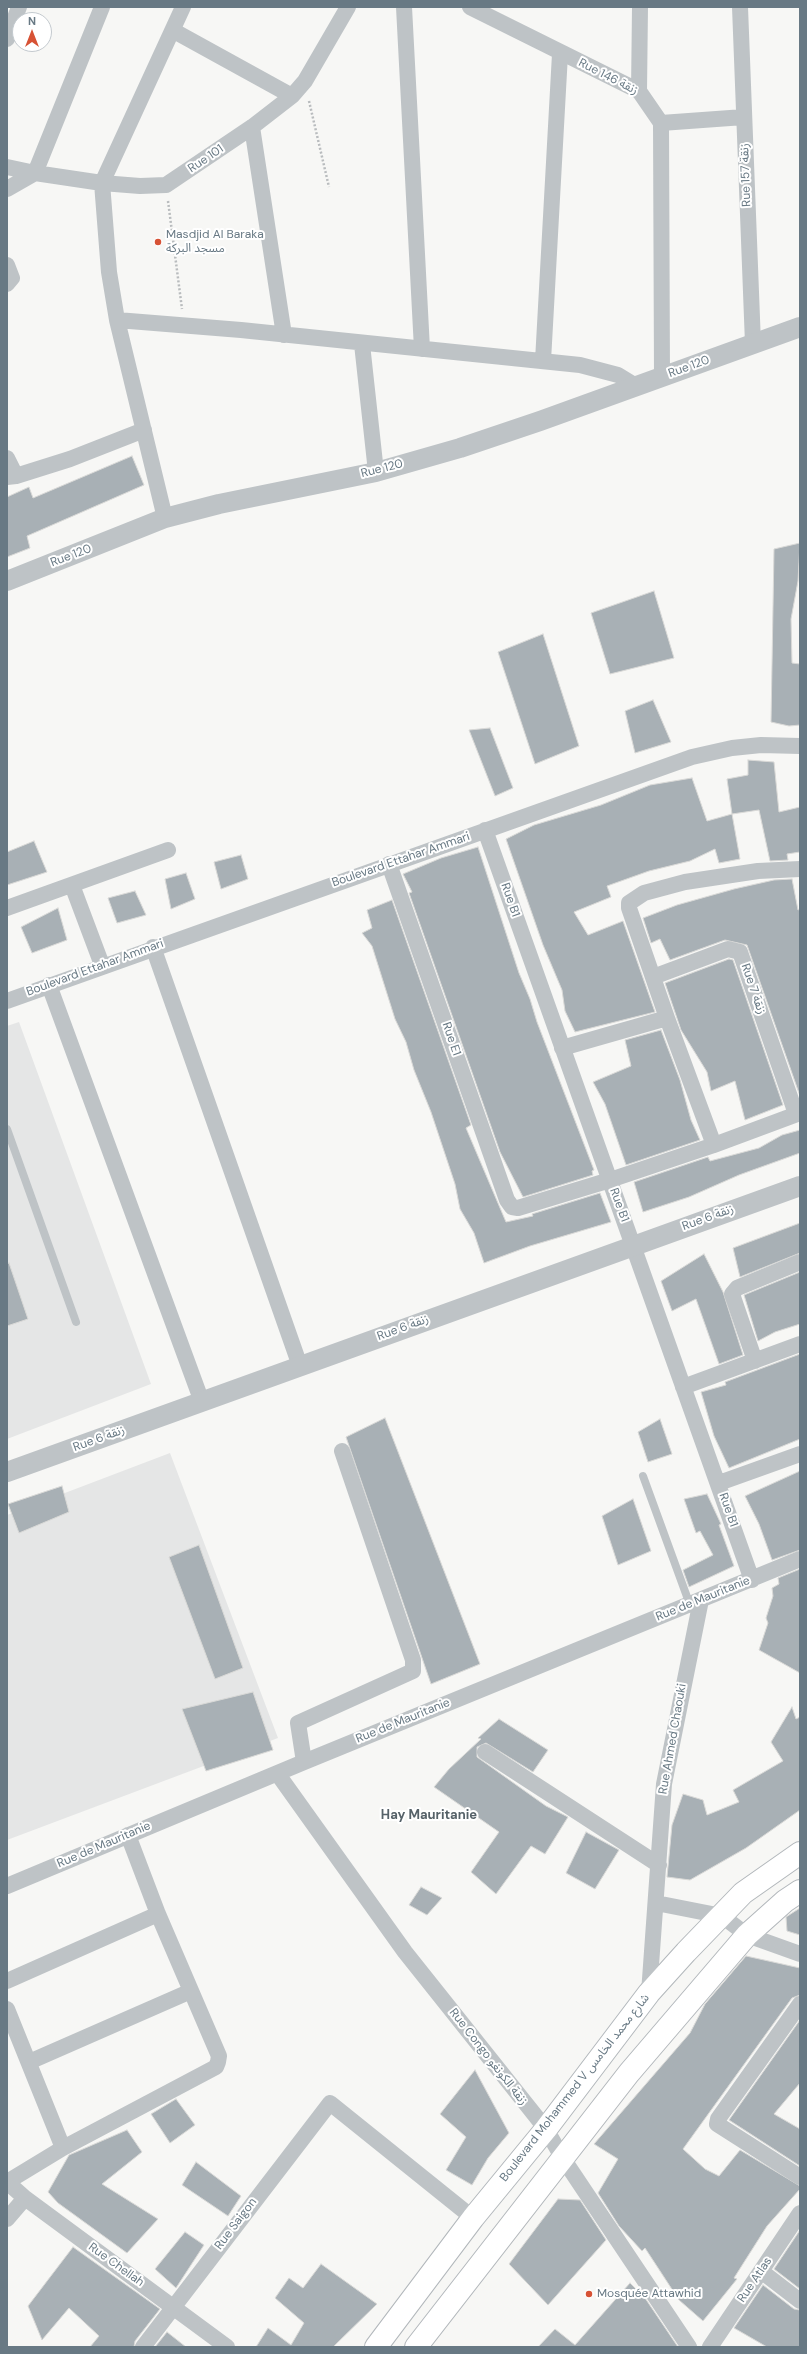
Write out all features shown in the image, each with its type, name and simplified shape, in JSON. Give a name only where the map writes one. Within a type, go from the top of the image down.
[{"type":"main road","name":"Boulevard Mohammed V شارع محمد الخامس","points":[[376,2347],[472,2218],[546,2129],[649,1993],[744,1893],[800,1853]]},
{"type":"main road","points":[[416,2347],[562,2157],[629,2074],[747,1935],[785,1901],[800,1891]]},
{"type":"street","points":[[7,39],[19,7]]},
{"type":"street","points":[[7,189],[35,173],[102,7]]},
{"type":"street","points":[[165,518],[117,320],[109,272],[102,183],[184,7]]},
{"type":"street","name":"Rue 101","points":[[166,185],[252,127],[292,96],[305,81],[348,7]]},
{"type":"street","points":[[404,7],[422,349]]},
{"type":"street","points":[[639,91],[640,7]]},
{"type":"street","name":"Rue 157 زنقة","points":[[740,7],[753,344]]},
{"type":"street","name":"Rue 146 زنقة","points":[[478,9],[560,54],[639,91],[661,123]]},
{"type":"street","points":[[174,31],[292,96]]},
{"type":"street","points":[[543,361],[560,54]]},
{"type":"street","points":[[662,377],[661,123],[744,118]]},
{"type":"street","points":[[252,127],[284,335]]},
{"type":"street","points":[[7,167],[35,173],[102,183],[140,186],[166,185]]},
{"type":"street","points":[[7,265],[12,278],[7,284]]},
{"type":"street","points":[[117,320],[184,324],[362,344],[543,361],[606,371],[636,386]]},
{"type":"street","name":"Rue 120","points":[[7,581],[165,518],[219,504],[376,472],[460,448],[800,327]]},
{"type":"street","points":[[362,344],[376,472]]},
{"type":"street","points":[[7,458],[12,477],[70,459],[144,430]]},
{"type":"street","name":"Boulevard Ettahar Ammari","points":[[7,1000],[102,965],[709,752],[762,745],[800,746]]},
{"type":"street","name":"Rue B1","points":[[486,830],[562,1048],[752,1580]]},
{"type":"street","points":[[7,908],[168,850]]},
{"type":"street","name":"Rue E1","points":[[389,864],[507,1200],[512,1207],[518,1208],[610,1180]]},
{"type":"street","points":[[714,1145],[667,1018],[629,908],[631,900],[650,891],[685,882],[758,871],[800,869]]},
{"type":"street","points":[[72,885],[102,965]]},
{"type":"street","points":[[153,947],[300,1366]]},
{"type":"street","name":"Rue 7 زنقة","points":[[653,977],[728,949],[740,952],[798,1114]]},
{"type":"street","points":[[49,985],[202,1402]]},
{"type":"street","points":[[562,1048],[667,1018]]},
{"type":"street","points":[[610,1180],[714,1145],[798,1114]]},
{"type":"street","name":"Rue 6 زنقة","points":[[7,1472],[800,1186]]},
{"type":"street","points":[[755,1361],[732,1294],[738,1288],[800,1262]]},
{"type":"street","points":[[683,1387],[800,1344]]},
{"type":"street","points":[[304,1762],[298,1723],[412,1671],[413,1660],[342,1451]]},
{"type":"street","points":[[718,1483],[800,1454]]},
{"type":"street","name":"Rue de Mauritanie","points":[[7,1886],[277,1773],[800,1560]]},
{"type":"street","name":"Rue Ahmed Chaouki","points":[[649,1993],[664,1784],[695,1602]]},
{"type":"street","points":[[485,1752],[659,1865]]},
{"type":"street","name":"Rue Congo زنقة الكونغو","points":[[277,1773],[405,1952],[546,2129],[562,2157],[689,2347]]},
{"type":"street","points":[[7,2182],[63,2148],[216,2067],[219,2056],[158,1914],[128,1835]]},
{"type":"street","points":[[656,1903],[722,1916],[747,1935],[800,1954]]},
{"type":"street","points":[[7,1981],[158,1914]]},
{"type":"street","points":[[29,2062],[191,1991]]},
{"type":"street","points":[[800,2004],[717,2124],[800,2177]]},
{"type":"street","points":[[7,2009],[63,2148]]},
{"type":"street","name":"Rue Saigon","points":[[144,2347],[330,2102],[472,2218]]},
{"type":"street","name":"Rue Chellah","points":[[7,2182],[24,2198],[227,2347]]},
{"type":"street","points":[[7,2219],[24,2198]]},
{"type":"street","name":"Rue Atlas","points":[[710,2347],[800,2213]]},
{"type":"street","points":[[762,2271],[800,2301]]},
{"type":"lane","points":[[7,1129],[76,1322]]},
{"type":"lane","points":[[643,1476],[695,1602]]},
{"type":"path","points":[[305,81],[329,187]]},
{"type":"path","points":[[166,185],[184,324]]},
{"type":"shaded area","points":[[19,1022],[151,1384],[7,1439],[7,1026]]},
{"type":"shaded area","points":[[170,1453],[278,1738],[7,1840],[7,1515]]},
{"type":"building","points":[[132,456],[144,485],[27,536],[30,548],[7,557],[7,497],[29,487],[33,498]]},
{"type":"building","points":[[800,543],[798,581],[791,619],[792,663],[800,664],[800,725],[789,726],[771,722],[774,549]]},
{"type":"building","points":[[654,591],[674,658],[610,674],[591,613]]},
{"type":"building","points":[[543,634],[579,746],[535,764],[498,652]]},
{"type":"building","points":[[653,700],[671,742],[635,753],[625,711]]},
{"type":"building","points":[[490,728],[513,788],[495,796],[469,730]]},
{"type":"building","points":[[748,760],[774,762],[779,812],[800,807],[800,852],[787,854],[788,860],[770,861],[759,810],[732,814],[727,779],[748,775]]},
{"type":"building","points":[[692,778],[707,821],[732,814],[740,859],[719,863],[715,849],[690,861],[649,871],[607,886],[611,897],[574,912],[588,935],[623,921],[655,1012],[575,1032],[565,1011],[562,990],[543,945],[506,839],[534,825],[601,805],[650,785]]},
{"type":"building","points":[[34,841],[47,872],[7,885],[7,852]]},
{"type":"building","points":[[478,847],[519,973],[594,1170],[592,1171],[593,1175],[523,1197],[500,1152],[409,893],[412,892],[403,874],[441,858]]},
{"type":"building","points":[[241,855],[248,879],[221,889],[214,862]]},
{"type":"building","points":[[186,873],[195,899],[171,909],[165,879]]},
{"type":"building","points":[[792,879],[798,910],[800,909],[800,1096],[747,945],[725,940],[670,960],[660,939],[651,943],[643,918],[677,905],[734,889],[774,880]]},
{"type":"building","points":[[135,891],[146,915],[117,923],[108,898]]},
{"type":"building","points":[[392,900],[471,1125],[466,1128],[506,1222],[533,1216],[532,1214],[600,1193],[611,1222],[530,1246],[484,1263],[474,1233],[460,1209],[455,1184],[431,1112],[414,1070],[406,1042],[395,1019],[372,946],[362,933],[372,928],[367,910]]},
{"type":"building","points":[[58,908],[67,940],[32,953],[21,927]]},
{"type":"building","points":[[729,959],[733,960],[783,1105],[745,1120],[735,1081],[711,1091],[707,1072],[681,1030],[665,983]]},
{"type":"building","points":[[661,1030],[680,1080],[691,1120],[700,1140],[626,1165],[605,1104],[593,1082],[631,1066],[625,1040]]},
{"type":"building","points":[[800,1130],[800,1153],[739,1175],[689,1197],[643,1212],[634,1182],[708,1157],[710,1161],[759,1148],[782,1135]]},
{"type":"building","points":[[800,1223],[800,1253],[740,1277],[733,1248]]},
{"type":"building","points":[[704,1254],[723,1292],[743,1355],[719,1364],[696,1299],[672,1311],[661,1281]]},
{"type":"building","points":[[9,1263],[28,1319],[7,1326],[7,1264]]},
{"type":"building","points":[[800,1272],[800,1324],[775,1332],[758,1341],[744,1295]]},
{"type":"building","points":[[800,1354],[800,1439],[729,1468],[714,1436],[701,1392],[726,1385],[725,1382]]},
{"type":"building","points":[[385,1418],[480,1664],[431,1684],[346,1437]]},
{"type":"building","points":[[660,1419],[672,1454],[648,1462],[638,1432]]},
{"type":"building","points":[[800,1471],[800,1550],[772,1560],[759,1524],[745,1496]]},
{"type":"building","points":[[62,1486],[69,1512],[19,1533],[8,1504]]},
{"type":"building","points":[[707,1494],[721,1524],[719,1525],[734,1566],[689,1587],[683,1570],[713,1555],[700,1531],[696,1533],[684,1499]]},
{"type":"building","points":[[633,1499],[651,1551],[618,1565],[602,1516]]},
{"type":"building","points":[[199,1545],[243,1668],[215,1679],[169,1557]]},
{"type":"building","points":[[800,1569],[800,1673],[759,1650],[768,1623],[766,1618],[773,1596],[772,1588],[779,1584],[778,1578]]},
{"type":"building","points":[[253,1692],[273,1750],[206,1771],[182,1709]]},
{"type":"building","points":[[792,1707],[796,1719],[800,1717],[800,1810],[746,1848],[690,1880],[667,1877],[672,1825],[683,1794],[703,1800],[707,1815],[739,1802],[733,1790],[783,1761],[771,1742]]},
{"type":"building","points":[[499,1719],[548,1750],[533,1772],[486,1743],[477,1747],[477,1757],[546,1806],[568,1817],[545,1854],[531,1846],[496,1894],[471,1872],[499,1832],[434,1787],[449,1769],[481,1739],[478,1738]]},
{"type":"building","points":[[586,1832],[619,1850],[595,1889],[566,1873]]},
{"type":"building","points":[[421,1887],[442,1898],[427,1915],[409,1905]]},
{"type":"building","points":[[800,1908],[800,1935],[787,1931],[786,1917]]},
{"type":"building","points":[[746,1956],[800,1968],[800,1995],[792,1998],[683,2149],[705,2169],[719,2176],[740,2150],[800,2186],[800,2189],[767,2226],[734,2278],[737,2279],[703,2321],[679,2300],[645,2248],[642,2251],[619,2226],[598,2193],[618,2159],[594,2144],[690,2033],[705,2004]]},
{"type":"building","points":[[800,2020],[800,2083],[774,2114],[800,2129],[800,2166],[729,2120]]},
{"type":"building","points":[[475,2070],[509,2133],[488,2158],[472,2185],[446,2170],[466,2137],[440,2114]]},
{"type":"building","points":[[176,2099],[195,2125],[170,2143],[151,2114]]},
{"type":"building","points":[[127,2130],[142,2152],[102,2184],[158,2219],[127,2253],[58,2203],[48,2192],[69,2155]]},
{"type":"building","points":[[196,2162],[241,2196],[228,2216],[182,2185]]},
{"type":"building","points":[[558,2199],[580,2200],[606,2240],[548,2305],[509,2264]]},
{"type":"building","points":[[800,2230],[800,2289],[774,2269]]},
{"type":"building","points":[[185,2232],[204,2245],[176,2288],[155,2269]]},
{"type":"building","points":[[73,2247],[160,2309],[135,2341],[134,2347],[90,2347],[99,2336],[69,2308],[42,2340],[28,2306]]},
{"type":"building","points":[[321,2264],[377,2304],[333,2347],[256,2347],[268,2328],[291,2345],[304,2323],[275,2298],[289,2278],[303,2288]]},
{"type":"building","points":[[630,2283],[645,2298],[678,2347],[538,2347],[555,2329],[575,2345]]},
{"type":"building","points":[[763,2285],[794,2309],[800,2310],[800,2347],[767,2347],[734,2328]]},
{"type":"building","points":[[167,2332],[186,2347],[155,2347]]},
{"type":"place","name":"Masdjid Al Baraka مسجد البركة","points":[[158,242]]},
{"type":"place","name":"Mosquée Attawhid","points":[[589,2294]]},
{"type":"district","name":"Hay Mauritanie","points":[[429,1816]]}]
